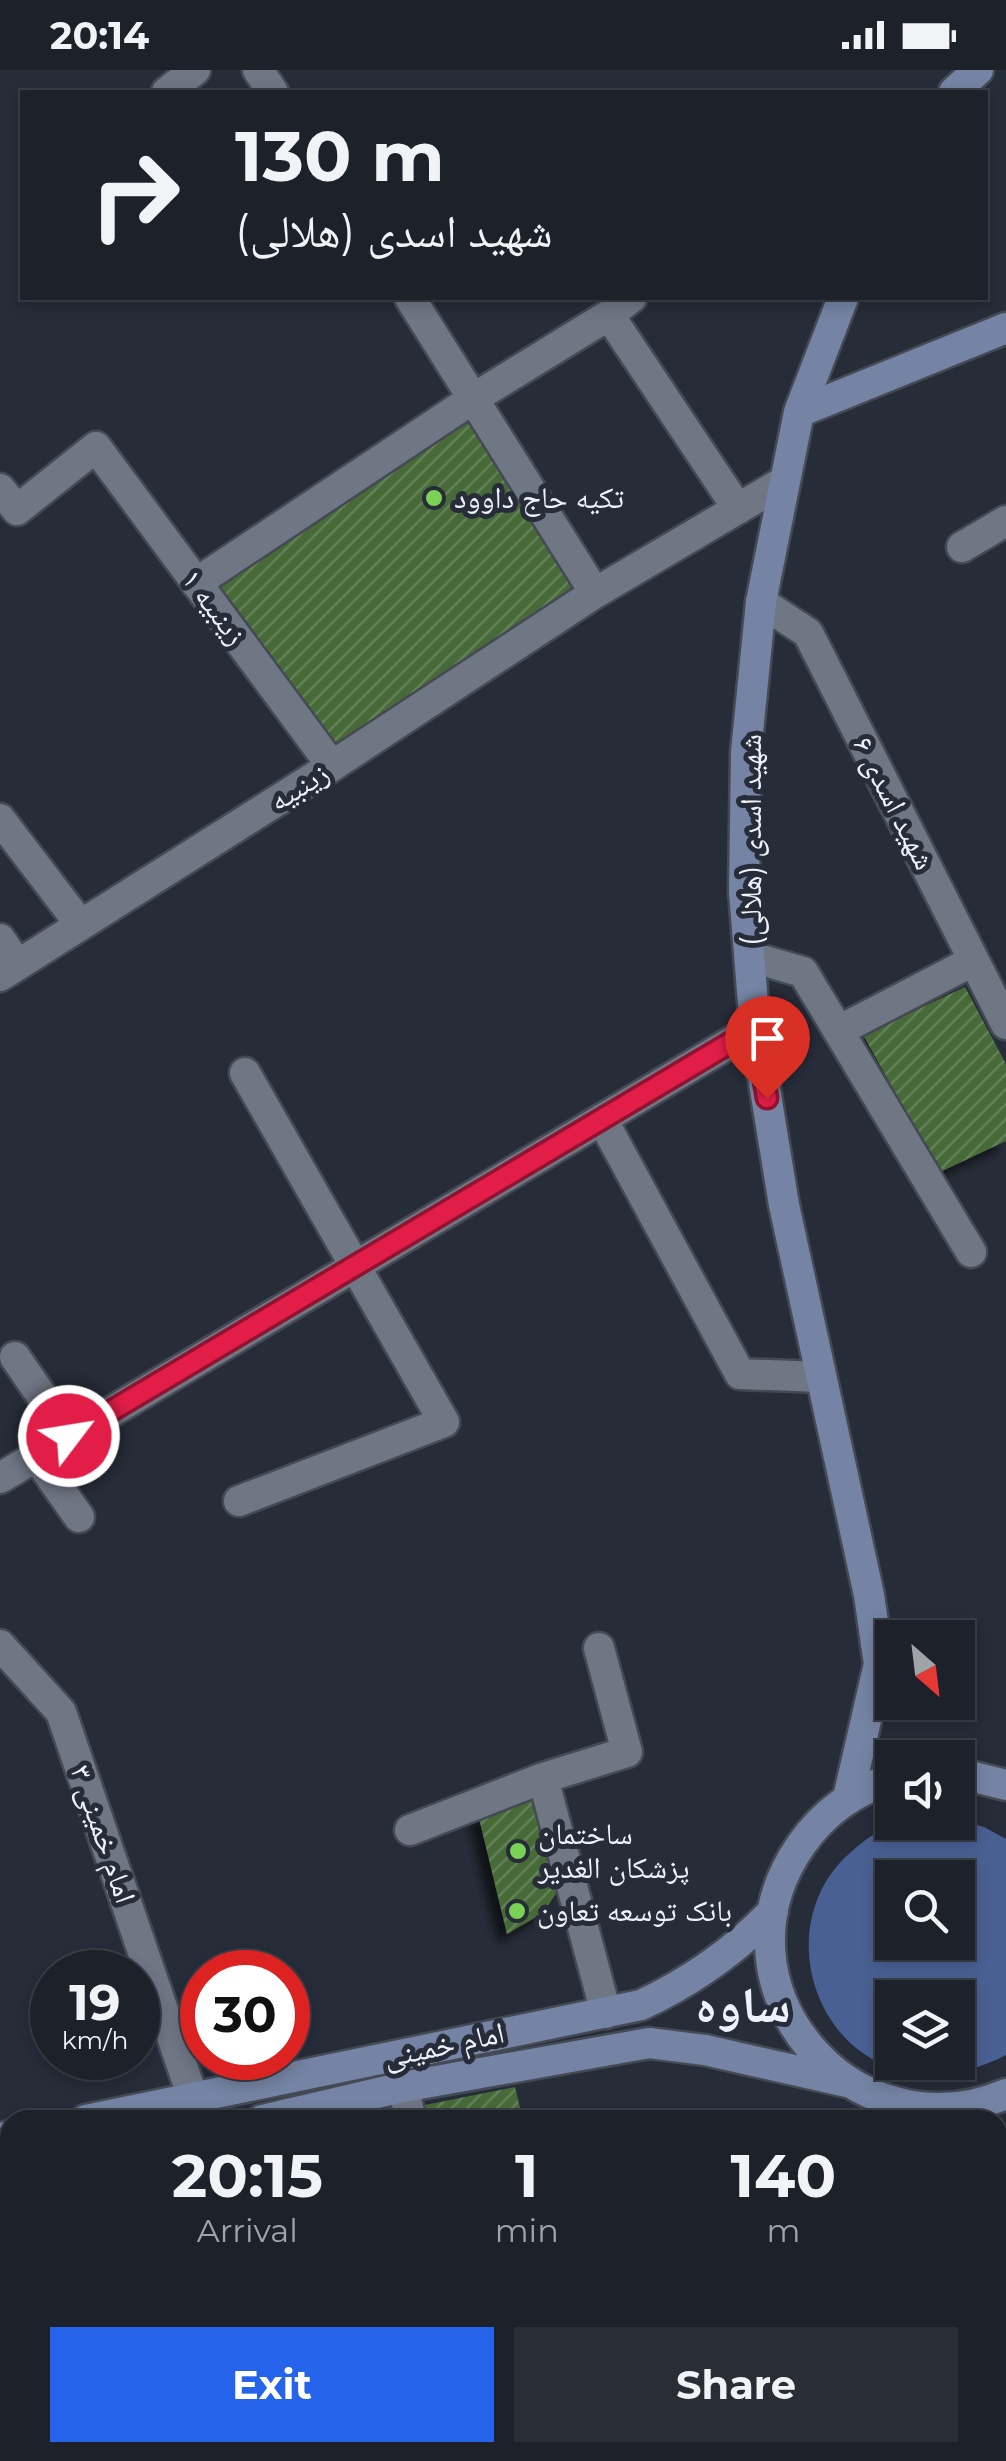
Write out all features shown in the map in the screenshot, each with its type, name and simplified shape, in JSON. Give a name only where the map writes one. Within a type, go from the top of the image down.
[{"type":"main road","name":"شهید اسدی (هلالی)","points":[[842,300],[799,412],[761,602],[746,752],[744,892],[755,1028],[784,1205],[869,1595],[879,1664],[848,1798]]},
{"type":"main road","points":[[799,412],[1006,328]]},
{"type":"main road","points":[[975,1778],[1006,1786]]},
{"type":"main road","points":[[875,1786],[848,1798],[826,1816],[799,1847],[785,1871],[773,1911],[772,1965],[788,2017],[814,2054],[847,2082],[877,2097],[892,2110]]},
{"type":"main road","name":"امام خمینی","points":[[135,2110],[641,2005],[678,1988],[722,1959],[773,1911]]},
{"type":"main road","name":"امام خمینی","points":[[306,2110],[403,2088],[649,2043],[705,2050],[847,2082]]},
{"type":"main road","points":[[877,2097],[933,2109],[990,2101],[1006,2094]]},
{"type":"street","points":[[171,90],[196,70]]},
{"type":"street","points":[[411,300],[595,594]]},
{"type":"street","points":[[196,583],[620,306],[738,509]]},
{"type":"street","name":"زینبیه ۱","points":[[6,507],[96,447],[332,766]]},
{"type":"street","name":"زینبیه","points":[[6,959],[80,924],[595,594],[783,482]]},
{"type":"street","points":[[962,547],[1006,521]]},
{"type":"street","name":"شهید اسدی ۶","points":[[761,602],[808,632],[1006,1024]]},
{"type":"street","points":[[0,819],[80,924]]},
{"type":"street","points":[[751,956],[804,972],[972,1252]]},
{"type":"street","points":[[840,1030],[973,961]]},
{"type":"street","points":[[0,1478],[755,1028]]},
{"type":"street","points":[[239,1501],[444,1422],[246,1073]]},
{"type":"street","points":[[602,1119],[740,1374],[821,1377]]},
{"type":"street","points":[[15,1358],[69,1436]]},
{"type":"street","points":[[36,1456],[79,1517]]},
{"type":"street","name":"امام خمینی ۳","points":[[0,1645],[61,1712],[193,2098]]},
{"type":"street","points":[[410,1830],[543,1778],[627,1752],[598,1648]]},
{"type":"street","points":[[543,1778],[606,2013]]},
{"type":"street","points":[[403,2088],[408,2110]]},
{"type":"water","points":[[975,1825],[1006,1839],[1006,2055],[975,2067],[975,1980],[875,1980],[875,2061],[847,2040],[826,2012],[813,1980],[809,1946],[813,1912],[827,1880],[862,1842],[875,1834],[875,1840],[975,1840]]},
{"type":"building","name":"تکیه حاج داوود","points":[[472,414],[580,589],[336,748],[214,582]]},
{"type":"building","points":[[965,987],[1006,1064],[1006,1141],[940,1172],[863,1035]]},
{"type":"building","name":"ساختمان پزشکان الغدیر","points":[[535,1792],[559,1889],[543,1913],[507,1934],[478,1814]]},
{"type":"building","points":[[515,2087],[521,2110],[421,2110],[420,2106]]},
{"type":"place","name":"تکیه حاج داوود","points":[[434,498]]},
{"type":"place","name":"ساختمان پزشکان الغدیر","points":[[518,1851]]},
{"type":"place","name":"بانک توسعه تعاون","points":[[517,1911]]},
{"type":"district","name":"ساوه","points":[[743,2004]]},
{"type":"route","points":[[69,1436],[755,1028],[767,1098]]}]
